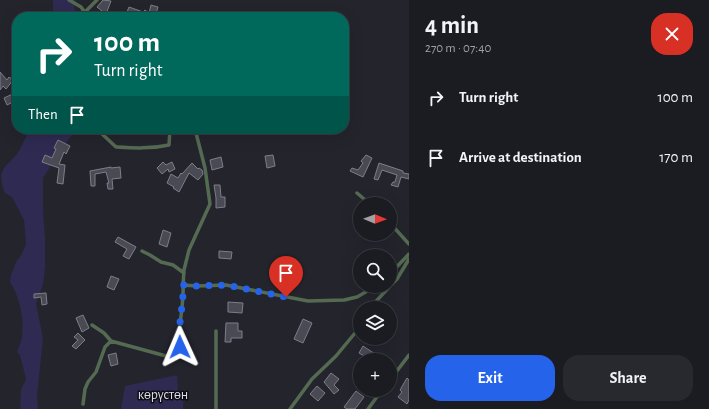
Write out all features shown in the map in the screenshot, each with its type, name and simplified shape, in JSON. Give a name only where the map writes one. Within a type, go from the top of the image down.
[{"type":"street","points":[[69,0],[81,7],[85,12],[97,0]]},
{"type":"street","points":[[102,134],[116,148],[138,148],[169,145],[170,134]]},
{"type":"street","points":[[92,325],[104,333],[111,341],[166,356],[181,357],[179,337],[184,273],[189,250],[210,204],[205,168],[196,134]]},
{"type":"street","points":[[358,193],[362,197]]},
{"type":"street","points":[[397,231],[409,244]]},
{"type":"street","points":[[142,251],[160,262],[173,265],[184,273]]},
{"type":"street","points":[[397,268],[409,254]]},
{"type":"street","points":[[397,278],[409,259]]},
{"type":"street","points":[[183,285],[226,285],[308,301],[344,300],[357,297],[364,293]]},
{"type":"street","points":[[376,301],[384,293]]},
{"type":"street","points":[[216,331],[216,409]]},
{"type":"street","points":[[290,409],[312,379],[336,356],[353,335]]},
{"type":"street","points":[[83,404],[85,389],[88,382],[96,372],[105,347],[111,341]]},
{"type":"street","points":[[397,371],[409,355]]},
{"type":"street","points":[[368,409],[377,397]]},
{"type":"green space","points":[[53,0],[76,0],[74,4],[75,12],[53,12]]},
{"type":"green space","points":[[28,134],[72,134],[43,178],[45,268],[43,284],[36,304],[43,338],[37,396],[38,409],[20,409],[21,390],[26,379],[20,355],[17,352],[22,337],[22,322],[19,301],[10,282],[16,262],[22,254],[26,244],[25,231],[24,220],[20,212],[12,197],[5,193],[1,175],[4,168],[18,153]]},
{"type":"green space","name":"көрүстөн","points":[[177,375],[178,391],[184,392],[183,409],[121,409],[125,386]]},
{"type":"building","points":[[103,0],[111,1],[107,12],[102,12],[97,7]]},
{"type":"building","points":[[151,5],[158,7],[156,12],[149,12]]},
{"type":"building","points":[[129,7],[143,12],[127,12]]},
{"type":"building","points":[[0,72],[7,80],[9,77],[12,81],[6,89],[3,86],[0,90]]},
{"type":"building","points":[[12,94],[12,102],[7,105],[4,98]]},
{"type":"building","points":[[58,140],[70,146],[66,154],[64,152],[59,164],[65,165],[63,184],[57,183],[59,168],[42,162],[45,155],[52,158],[56,149],[54,148]]},
{"type":"building","points":[[273,155],[275,166],[267,168],[265,156]]},
{"type":"building","points":[[366,155],[372,158],[363,177],[350,171],[352,168],[358,170],[363,163],[361,161]]},
{"type":"building","points":[[221,157],[223,167],[212,170],[210,160]]},
{"type":"building","points":[[163,162],[166,165],[172,162],[175,169],[169,172],[168,169],[162,174],[157,168]]},
{"type":"building","points":[[192,163],[198,169],[199,168],[202,170],[203,174],[198,180],[189,173],[179,192],[167,183],[171,174],[178,178],[181,173],[182,174]]},
{"type":"building","points":[[379,163],[409,174],[409,179],[401,177],[398,187],[391,185],[395,182],[397,175],[382,170],[378,180],[374,179]]},
{"type":"building","points":[[120,167],[121,178],[112,179],[113,189],[108,189],[107,183],[109,183],[106,172],[95,174],[95,186],[91,186],[90,171]]},
{"type":"building","points":[[214,185],[220,185],[221,197],[225,197],[225,207],[216,208]]},
{"type":"building","points":[[163,230],[171,233],[167,247],[159,244]]},
{"type":"building","points":[[118,237],[136,247],[129,259],[123,256],[127,249],[115,242]]},
{"type":"building","points":[[219,251],[232,252],[231,259],[219,258]]},
{"type":"building","points":[[111,276],[119,279],[114,290],[107,287]]},
{"type":"building","points":[[46,293],[47,304],[42,305],[41,297],[34,298],[34,294]]},
{"type":"building","points":[[228,302],[243,303],[242,313],[228,312]]},
{"type":"building","points":[[83,315],[89,328],[82,332],[76,318]]},
{"type":"building","points":[[303,319],[312,323],[303,343],[294,339]]},
{"type":"building","points":[[226,323],[238,323],[238,331],[242,331],[242,338],[231,338],[231,342],[225,342]]},
{"type":"building","points":[[78,333],[85,340],[76,349],[72,346],[78,340],[74,337]]},
{"type":"building","points":[[363,346],[374,353],[359,353]]},
{"type":"building","points":[[116,353],[118,364],[111,366],[108,355]]},
{"type":"building","points":[[331,373],[339,379],[334,385],[339,390],[334,394],[324,382]]},
{"type":"building","points":[[407,378],[409,380],[409,400],[407,404],[398,397],[402,392],[400,390]]},
{"type":"building","points":[[317,386],[325,393],[318,401],[310,394]]},
{"type":"building","points":[[353,395],[353,397],[364,397],[355,409],[347,409],[344,407]]},
{"type":"route","points":[[180,347],[179,337],[183,285],[226,285],[286,297]]}]
